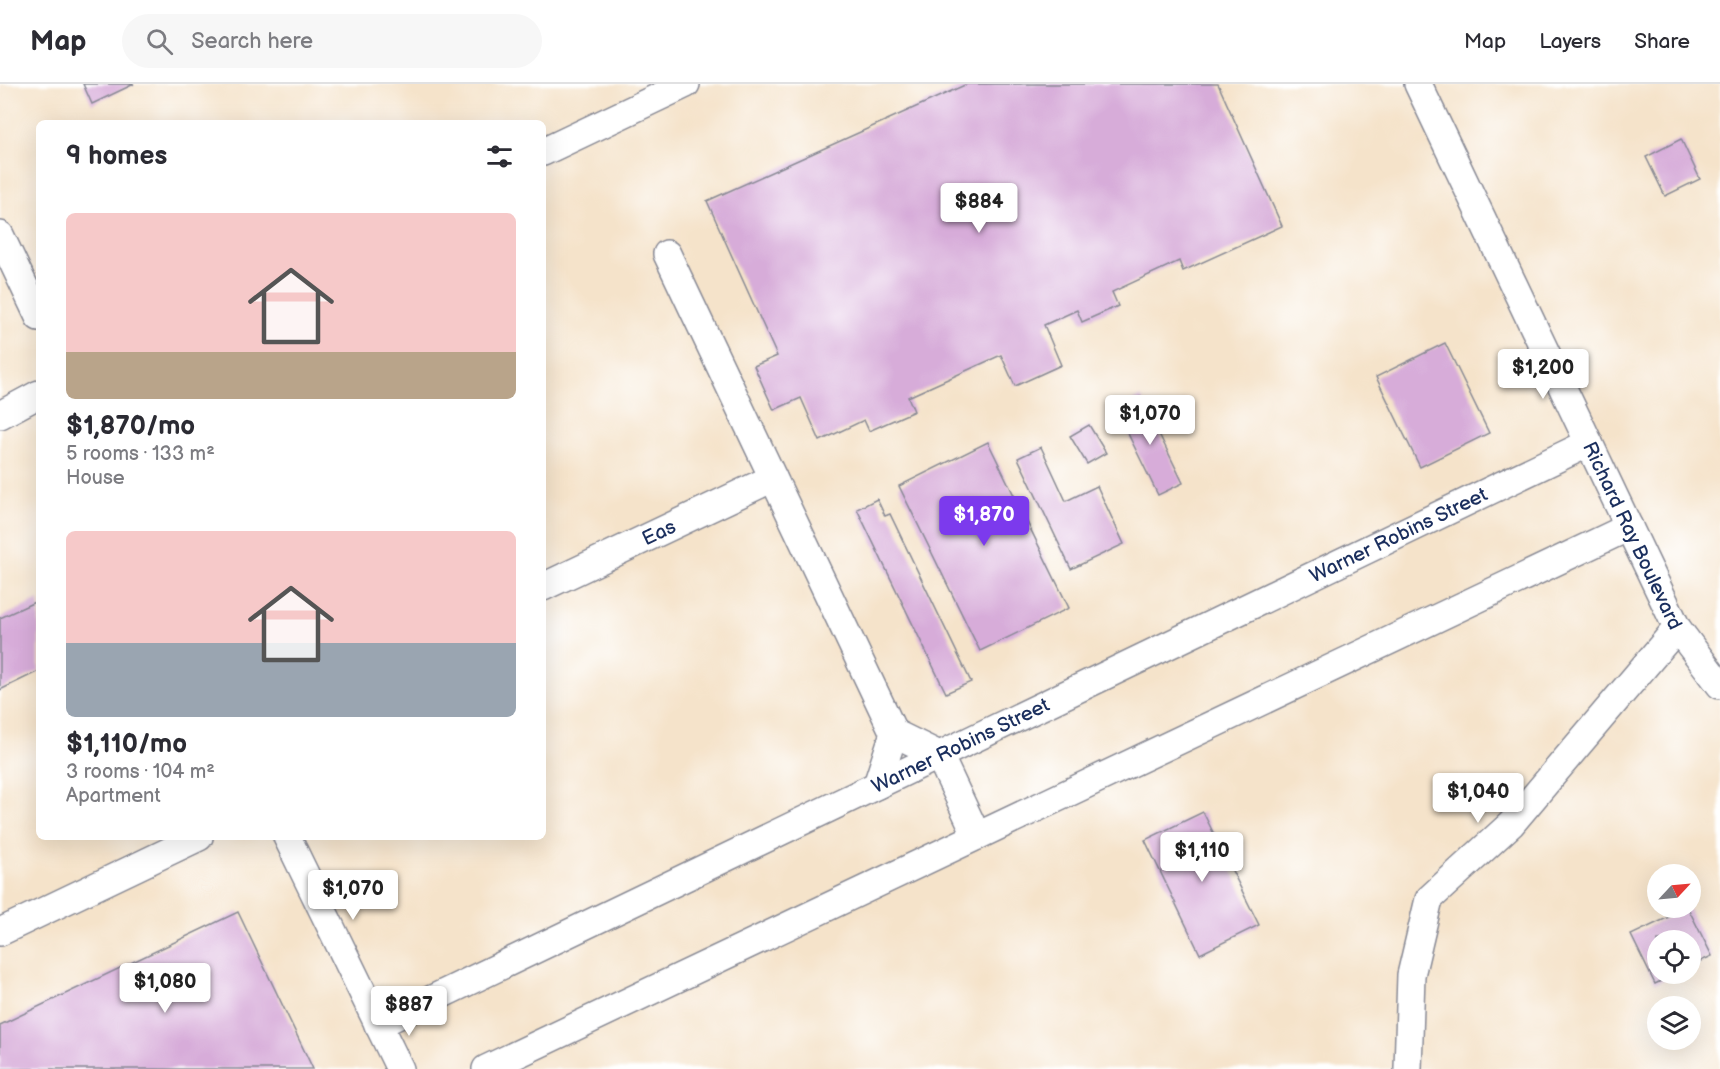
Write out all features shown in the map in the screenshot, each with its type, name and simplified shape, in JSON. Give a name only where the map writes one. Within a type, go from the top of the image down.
[{"type":"street","points":[[546,151],[686,84]]},
{"type":"street","name":"Richard Ray Boulevard","points":[[1418,84],[1677,628],[1720,685]]},
{"type":"street","points":[[0,235],[36,311]]},
{"type":"street","points":[[667,254],[894,733],[939,755],[977,836]]},
{"type":"street","points":[[0,415],[36,396]]},
{"type":"street","name":"Warner Robins Street","points":[[378,1025],[1588,443]]},
{"type":"street","name":"Eas","points":[[546,585],[773,478]]},
{"type":"street","points":[[486,1069],[1629,527]]},
{"type":"street","points":[[1408,1069],[1410,975],[1429,899],[1511,824],[1677,628]]},
{"type":"street","points":[[877,785],[894,733]]},
{"type":"street","points":[[0,932],[193,840]]},
{"type":"street","points":[[288,840],[400,1069]]},
{"type":"building","points":[[83,84],[134,84],[92,104]]},
{"type":"building","points":[[967,84],[1218,84],[1282,226],[1183,271],[1179,261],[1112,292],[1118,306],[1082,322],[1077,310],[1044,325],[1061,365],[1015,386],[1001,355],[908,397],[914,411],[869,431],[864,420],[820,441],[801,398],[774,410],[754,366],[777,356],[707,201]]},
{"type":"building","points":[[1681,139],[1700,179],[1665,196],[1646,157]]},
{"type":"building","points":[[1445,343],[1489,433],[1420,467],[1376,377]]},
{"type":"building","points":[[1141,397],[1183,483],[1158,495],[1116,409]]},
{"type":"building","points":[[1089,425],[1106,453],[1087,464],[1070,436]]},
{"type":"building","points":[[988,442],[1069,608],[980,651],[899,486]]},
{"type":"building","points":[[1041,447],[1066,501],[1097,486],[1124,544],[1071,569],[1018,458]]},
{"type":"building","points":[[877,499],[885,516],[890,514],[971,682],[946,693],[857,509]]},
{"type":"building","points":[[36,601],[36,672],[0,690],[0,618]]},
{"type":"building","points":[[1203,812],[1259,925],[1200,954],[1145,840]]},
{"type":"building","points":[[238,912],[313,1069],[0,1069],[0,1025]]},
{"type":"building","points":[[1667,918],[1693,918],[1699,930],[1647,930],[1647,968],[1631,935]]},
{"type":"building","points":[[1701,934],[1712,956],[1701,961]]}]
